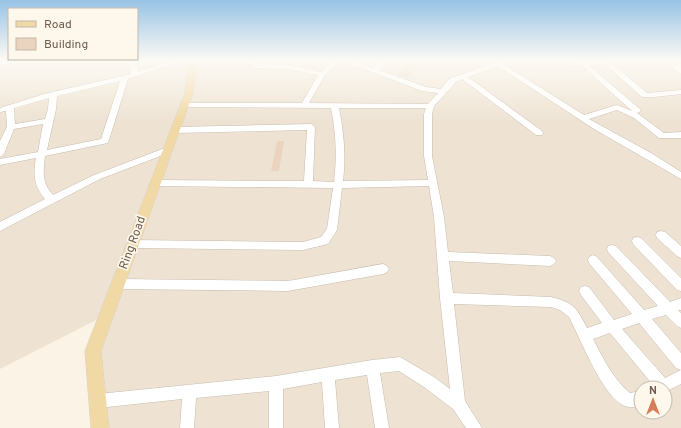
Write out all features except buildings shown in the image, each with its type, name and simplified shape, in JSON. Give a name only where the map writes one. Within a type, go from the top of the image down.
[{"type":"main road","name":"Ring Road","points":[[100,428],[93,351],[189,93],[191,81]]},
{"type":"street","points":[[0,110],[10,106],[112,81]]},
{"type":"street","points":[[0,162],[105,141],[124,81]]},
{"type":"street","points":[[304,106],[318,81]]},
{"type":"street","points":[[402,81],[425,89],[442,92]]},
{"type":"street","points":[[452,81],[430,106],[427,125],[428,156],[439,217],[446,298],[458,404]]},
{"type":"street","points":[[469,81],[540,133]]},
{"type":"street","points":[[529,81],[583,118],[648,155],[681,176]]},
{"type":"street","points":[[603,81],[637,111]]},
{"type":"street","points":[[629,81],[645,94],[654,95],[677,92],[681,100]]},
{"type":"street","points":[[52,201],[42,188],[39,180],[42,153],[48,121],[52,109],[53,95]]},
{"type":"street","points":[[184,105],[430,106]]},
{"type":"street","points":[[0,154],[6,132],[10,106]]},
{"type":"street","points":[[133,244],[303,246],[324,240],[332,230],[341,160],[340,132],[335,106]]},
{"type":"street","points":[[583,118],[618,107],[637,116],[662,136],[677,135],[681,144]]},
{"type":"street","points":[[6,132],[48,121]]},
{"type":"street","points":[[175,130],[311,127],[308,185]]},
{"type":"street","points":[[0,227],[97,177],[168,150]]},
{"type":"street","points":[[155,183],[337,185],[433,183]]},
{"type":"street","points":[[661,235],[681,253]]},
{"type":"street","points":[[637,241],[681,286]]},
{"type":"street","points":[[612,249],[681,322]]},
{"type":"street","points":[[443,256],[550,261]]},
{"type":"street","points":[[593,260],[681,363]]},
{"type":"street","points":[[118,284],[288,286],[383,269]]},
{"type":"street","points":[[585,290],[655,380]]},
{"type":"street","points":[[446,298],[560,304],[573,313],[612,384],[620,394],[630,401],[633,400]]},
{"type":"street","points":[[585,335],[611,325],[681,304]]},
{"type":"street","points":[[98,401],[276,383],[372,367],[400,364],[429,382],[458,404],[475,428]]},
{"type":"street","points":[[372,367],[382,428]]},
{"type":"street","points":[[328,374],[332,428]]},
{"type":"street","points":[[276,383],[276,428]]},
{"type":"street","points":[[187,428],[190,391]]},
{"type":"shaded area","points":[[0,81],[681,81],[681,428],[98,428],[93,351],[102,317],[0,369]]}]
